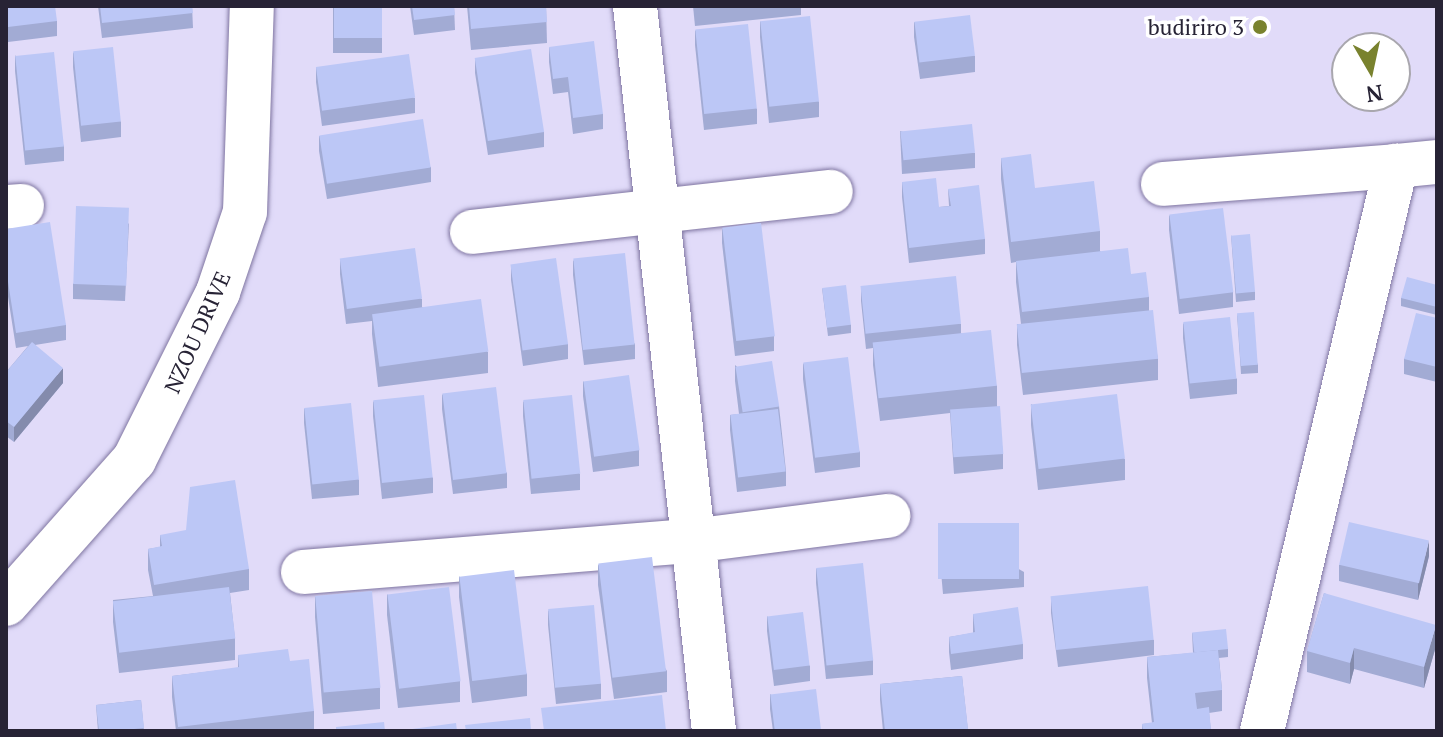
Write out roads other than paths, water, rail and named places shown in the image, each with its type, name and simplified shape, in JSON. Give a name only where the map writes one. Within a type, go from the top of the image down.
[{"type":"street","name":"NZOU DRIVE","points":[[6,604],[134,460],[218,292],[245,212],[252,6]]},
{"type":"street","points":[[635,6],[714,731]]},
{"type":"street","points":[[1163,184],[1416,164],[1262,731]]},
{"type":"street","points":[[472,232],[831,192]]},
{"type":"street","points":[[303,572],[692,541],[888,516]]},
{"type":"place","name":"budiriro 3","points":[[1260,27]]}]
